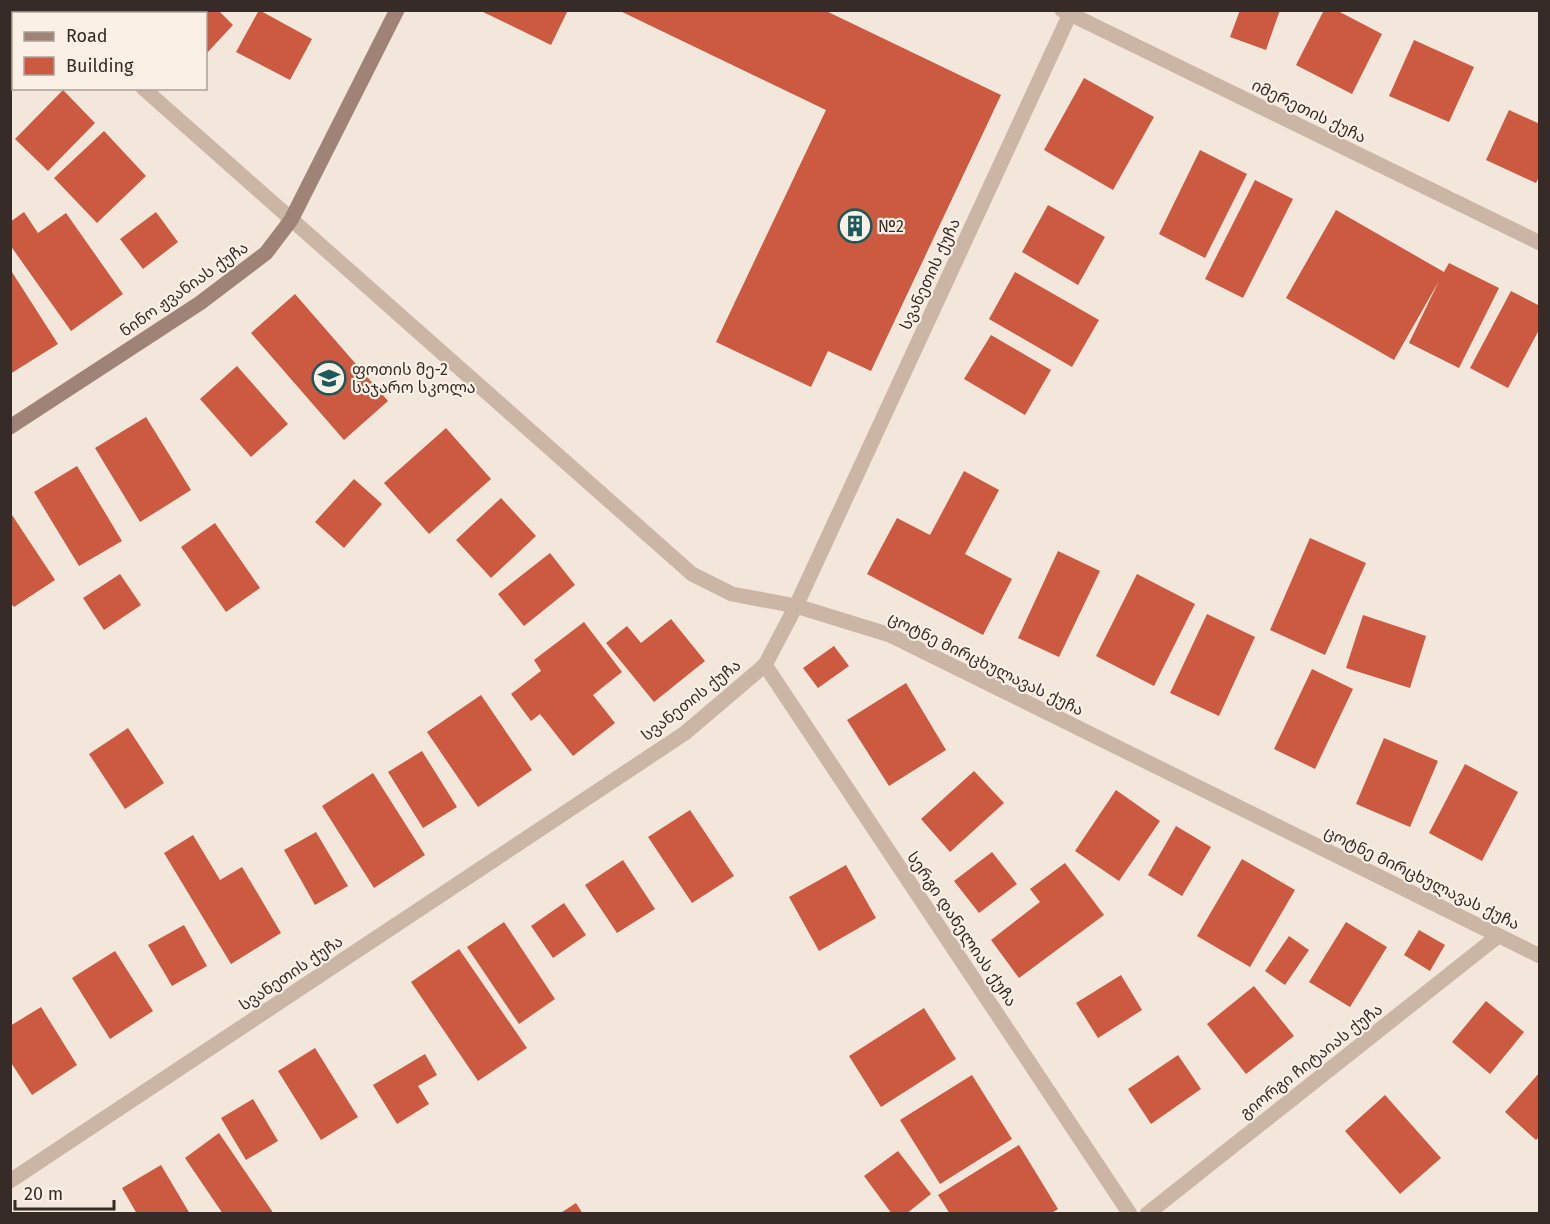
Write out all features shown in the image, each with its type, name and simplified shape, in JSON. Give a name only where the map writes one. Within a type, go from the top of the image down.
[{"type":"street","name":"ნინო ჟვანიას ქუჩა","points":[[10,427],[200,303],[266,253],[291,220],[398,10]]},
{"type":"street","name":"იმერეთის ქუჩა","points":[[1066,12],[1539,243]]},
{"type":"street","name":"სვანეთის ქუჩა","points":[[10,1181],[685,733],[765,665],[796,606],[1066,12]]},
{"type":"street","name":"ცოტნე მირცხულავას ქუჩა","points":[[145,90],[692,574],[732,594],[796,606],[890,635],[1539,956]]},
{"type":"street","name":"სერგი დანელიას ქუჩა","points":[[765,665],[1130,1214]]},
{"type":"street","name":"გიორგი ჩიტაიას ქუჩა","points":[[1147,1214],[1498,936]]},
{"type":"building","points":[[176,10],[218,10],[233,25],[207,53],[207,12],[174,12]]},
{"type":"building","points":[[259,10],[312,39],[290,80],[236,52]]},
{"type":"building","points":[[479,10],[568,10],[551,45]]},
{"type":"building","name":"№2","points":[[618,10],[824,10],[1001,95],[871,371],[828,351],[811,387],[716,342],[826,110]]},
{"type":"building","points":[[1240,10],[1280,10],[1266,50],[1230,37]]},
{"type":"building","points":[[1324,10],[1336,10],[1382,34],[1352,94],[1296,65]]},
{"type":"building","points":[[1414,40],[1474,67],[1449,122],[1389,96]]},
{"type":"building","points":[[10,48],[12,50],[12,88],[10,89]]},
{"type":"building","points":[[1084,78],[1154,117],[1113,190],[1044,150]]},
{"type":"building","points":[[63,90],[95,123],[48,171],[15,139]]},
{"type":"building","points":[[1509,110],[1540,124],[1540,175],[1536,183],[1486,160]]},
{"type":"building","points":[[104,131],[146,176],[97,223],[54,178]]},
{"type":"building","points":[[1200,150],[1247,174],[1205,258],[1159,234]]},
{"type":"building","points":[[1255,180],[1293,199],[1243,298],[1205,279]]},
{"type":"building","points":[[1048,205],[1105,237],[1078,285],[1022,252]]},
{"type":"building","points":[[1336,210],[1444,272],[1449,263],[1499,288],[1459,368],[1409,343],[1439,281],[1394,360],[1286,298]]},
{"type":"building","points":[[24,212],[38,233],[66,213],[123,294],[71,331],[10,245],[10,222]]},
{"type":"building","points":[[156,212],[178,242],[143,269],[120,239]]},
{"type":"building","points":[[10,269],[58,344],[10,374]]},
{"type":"building","points":[[1015,272],[1099,320],[1072,367],[989,319]]},
{"type":"building","points":[[1511,291],[1540,306],[1540,328],[1508,388],[1470,368]]},
{"type":"building","points":[[295,294],[388,401],[344,440],[251,333]]},
{"type":"building","points":[[991,335],[1051,370],[1025,415],[964,379]]},
{"type":"building","points":[[237,366],[288,424],[251,457],[200,399]]},
{"type":"building","points":[[146,417],[191,490],[140,522],[95,448]]},
{"type":"building","points":[[446,428],[491,479],[429,534],[384,483]]},
{"type":"building","points":[[77,466],[122,541],[79,566],[34,492]]},
{"type":"building","points":[[964,471],[999,490],[965,554],[1012,579],[983,635],[867,574],[897,518],[930,535]]},
{"type":"building","points":[[354,479],[382,504],[344,548],[315,522]]},
{"type":"building","points":[[501,498],[536,536],[491,578],[456,540]]},
{"type":"building","points":[[10,512],[55,580],[14,607],[10,602]]},
{"type":"building","points":[[215,523],[260,588],[226,612],[181,547]]},
{"type":"building","points":[[1310,538],[1366,563],[1325,655],[1270,630]]},
{"type":"building","points":[[1058,551],[1100,571],[1059,657],[1018,638]]},
{"type":"building","points":[[550,553],[575,585],[524,626],[498,594]]},
{"type":"building","points":[[120,574],[141,605],[104,630],[83,598]]},
{"type":"building","points":[[1137,574],[1195,604],[1154,686],[1096,656]]},
{"type":"building","points":[[1207,614],[1255,637],[1219,716],[1170,693]]},
{"type":"building","points":[[1363,615],[1426,636],[1410,688],[1346,668]]},
{"type":"building","points":[[671,619],[705,661],[654,702],[606,643],[627,626],[641,643]]},
{"type":"building","points":[[584,622],[622,672],[593,695],[615,723],[573,756],[540,714],[531,721],[511,694],[541,671],[534,660]]},
{"type":"building","points":[[834,646],[849,666],[818,688],[803,668]]},
{"type":"building","points":[[1312,669],[1353,689],[1315,769],[1274,749]]},
{"type":"building","points":[[906,683],[946,750],[889,786],[847,720]]},
{"type":"building","points":[[481,695],[532,770],[478,807],[427,732]]},
{"type":"building","points":[[128,728],[164,783],[125,809],[89,754]]},
{"type":"building","points":[[1384,738],[1438,761],[1410,827],[1356,804]]},
{"type":"building","points":[[422,751],[457,807],[423,828],[388,772]]},
{"type":"building","points":[[1465,764],[1518,792],[1482,861],[1429,833]]},
{"type":"building","points":[[974,771],[1004,803],[950,852],[921,819]]},
{"type":"building","points":[[373,773],[425,855],[374,888],[322,806]]},
{"type":"building","points":[[1116,790],[1160,821],[1119,881],[1075,851]]},
{"type":"building","points":[[690,810],[734,876],[692,903],[648,837]]},
{"type":"building","points":[[1176,826],[1211,847],[1182,896],[1148,875]]},
{"type":"building","points":[[316,832],[348,886],[315,905],[284,850]]},
{"type":"building","points":[[193,835],[220,880],[242,867],[281,933],[231,964],[164,853]]},
{"type":"building","points":[[992,852],[1017,884],[979,913],[954,881]]},
{"type":"building","points":[[1242,859],[1295,890],[1250,967],[1197,936]]},
{"type":"building","points":[[623,860],[655,909],[617,933],[585,885]]},
{"type":"building","points":[[1065,863],[1104,915],[1019,978],[991,940],[1040,902],[1030,889]]},
{"type":"building","points":[[846,865],[876,918],[819,951],[789,897]]},
{"type":"building","points":[[564,903],[586,935],[553,958],[531,926]]},
{"type":"building","points":[[504,922],[555,999],[519,1024],[467,947]]},
{"type":"building","points":[[1346,922],[1387,947],[1350,1007],[1309,982]]},
{"type":"building","points":[[184,925],[207,966],[172,986],[148,945]]},
{"type":"building","points":[[1419,930],[1445,945],[1430,971],[1404,955]]},
{"type":"building","points":[[1289,936],[1309,950],[1285,985],[1265,971]]},
{"type":"building","points":[[459,949],[527,1048],[478,1081],[411,982]]},
{"type":"building","points":[[115,951],[153,1011],[110,1039],[72,978]]},
{"type":"building","points":[[1121,975],[1142,1010],[1098,1038],[1076,1003]]},
{"type":"building","points":[[1254,986],[1294,1036],[1246,1074],[1207,1024]]},
{"type":"building","points":[[1486,1001],[1524,1032],[1490,1074],[1452,1042]]},
{"type":"building","points":[[41,1007],[77,1065],[32,1095],[10,1061],[10,1026]]},
{"type":"building","points":[[924,1008],[956,1059],[881,1107],[849,1056]]},
{"type":"building","points":[[315,1048],[358,1117],[321,1140],[278,1071]]},
{"type":"building","points":[[425,1054],[437,1075],[418,1086],[429,1104],[397,1124],[373,1085]]},
{"type":"building","points":[[1178,1055],[1201,1089],[1151,1124],[1128,1089]]},
{"type":"building","points":[[1540,1072],[1540,1136],[1536,1140],[1505,1112]]},
{"type":"building","points":[[972,1075],[1012,1139],[940,1184],[900,1120]]},
{"type":"building","points":[[1385,1095],[1441,1158],[1400,1194],[1345,1131]]},
{"type":"building","points":[[253,1099],[278,1141],[246,1160],[221,1118]]},
{"type":"building","points":[[219,1133],[274,1214],[223,1214],[185,1158]]},
{"type":"building","points":[[1019,1145],[1058,1209],[1050,1214],[950,1214],[938,1195]]},
{"type":"building","points":[[898,1151],[931,1194],[906,1214],[892,1214],[864,1176]]},
{"type":"building","points":[[161,1165],[190,1214],[137,1214],[122,1188]]},
{"type":"building","points":[[576,1203],[583,1214],[559,1214]]},
{"type":"place","name":"№2","points":[[855,226]]},
{"type":"place","name":"ფოთის მე-2 საჯარო სკოლა","points":[[329,378]]}]
